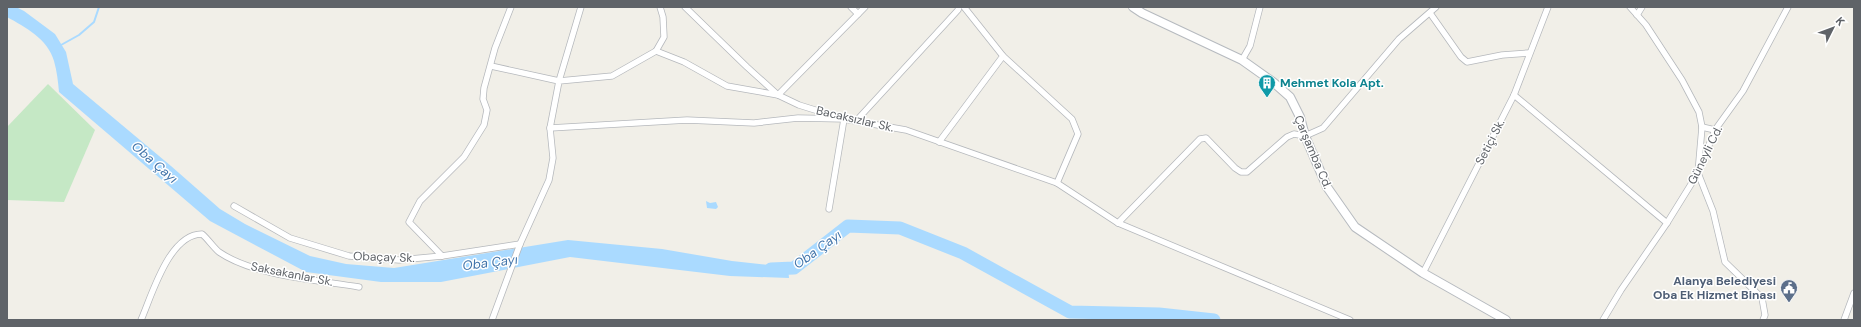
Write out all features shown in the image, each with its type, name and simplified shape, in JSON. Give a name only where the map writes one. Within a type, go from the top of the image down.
[{"type":"street","points":[[442,256],[409,222],[420,201],[464,157],[484,125],[487,110],[483,99],[484,88],[495,48],[511,7]]},
{"type":"street","points":[[492,320],[507,275],[549,180],[553,158],[550,128],[558,81],[581,7]]},
{"type":"street","points":[[490,66],[558,81],[612,76],[656,51],[664,37],[663,17],[660,7]]},
{"type":"street","points":[[685,7],[778,95],[865,7]]},
{"type":"street","points":[[851,7],[858,14]]},
{"type":"street","points":[[856,121],[958,10],[959,7]]},
{"type":"street","points":[[964,7],[1003,56],[1072,119],[1076,126],[1078,134],[1057,183]]},
{"type":"street","name":"Çarşamba Cd.","points":[[1133,7],[1142,13],[1242,60],[1273,82],[1290,97],[1300,117],[1305,136],[1327,187],[1355,227],[1423,274],[1506,320]]},
{"type":"street","points":[[1242,60],[1250,46],[1260,7]]},
{"type":"street","points":[[1118,223],[1200,139],[1206,138],[1235,168],[1240,172],[1247,172],[1287,137],[1294,134],[1305,136],[1324,128],[1399,39],[1436,7]]},
{"type":"street","name":"Setiçi Sk.","points":[[1423,274],[1514,95],[1548,7]]},
{"type":"street","points":[[1630,7],[1646,25],[1682,80],[1699,112],[1702,127],[1698,173],[1712,211],[1725,262],[1762,298],[1765,315],[1763,320]]},
{"type":"street","points":[[1637,15],[1642,7]]},
{"type":"street","name":"Güneyli Cd.","points":[[1603,320],[1698,173],[1715,130],[1743,92],[1788,7]]},
{"type":"street","points":[[1430,13],[1461,57],[1467,62],[1502,55],[1529,53]]},
{"type":"street","name":"Bacaksızlar Sk.","points":[[656,51],[684,62],[727,86],[778,95],[799,105],[844,119],[906,130],[1057,183],[1118,223],[1350,320]]},
{"type":"street","points":[[939,142],[1003,56]]},
{"type":"street","points":[[1514,95],[1667,223]]},
{"type":"street","points":[[550,128],[687,120],[754,123],[798,118],[844,119],[829,209]]},
{"type":"street","points":[[1702,127],[1715,130]]},
{"type":"street","name":"Obaçay Sk.","points":[[234,206],[290,238],[349,256],[398,260],[442,256],[520,244]]},
{"type":"street","name":"Saksakanlar Sk.","points":[[141,320],[168,258],[181,242],[193,234],[202,234],[218,251],[241,264],[279,274],[359,287]]},
{"type":"street","points":[[1844,320],[1854,294]]},
{"type":"green space","points":[[48,84],[95,130],[64,202],[7,200],[7,127]]},
{"type":"water","points":[[7,7],[16,7],[24,11],[55,34],[66,52],[73,84],[220,209],[245,224],[310,256],[346,264],[394,268],[568,240],[662,249],[732,261],[788,267],[789,278],[730,276],[570,257],[441,282],[381,282],[306,272],[210,221],[59,92],[54,61],[47,46],[35,34],[7,17]]},
{"type":"water","points":[[706,201],[710,203],[716,202],[718,207],[716,209],[707,208]]},
{"type":"waterway","points":[[61,45],[79,35],[94,22],[99,7]]},
{"type":"waterway","name":"Oba Çayı","points":[[771,269],[794,268],[848,226],[900,228],[963,253],[1070,312],[1159,314],[1214,320]]},
{"type":"place","name":"Mehmet Kola Apt.","points":[[1267,98]]},
{"type":"place","name":"Alanya Belediyesi Oba Ek Hizmet Binası","points":[[1789,303]]}]
